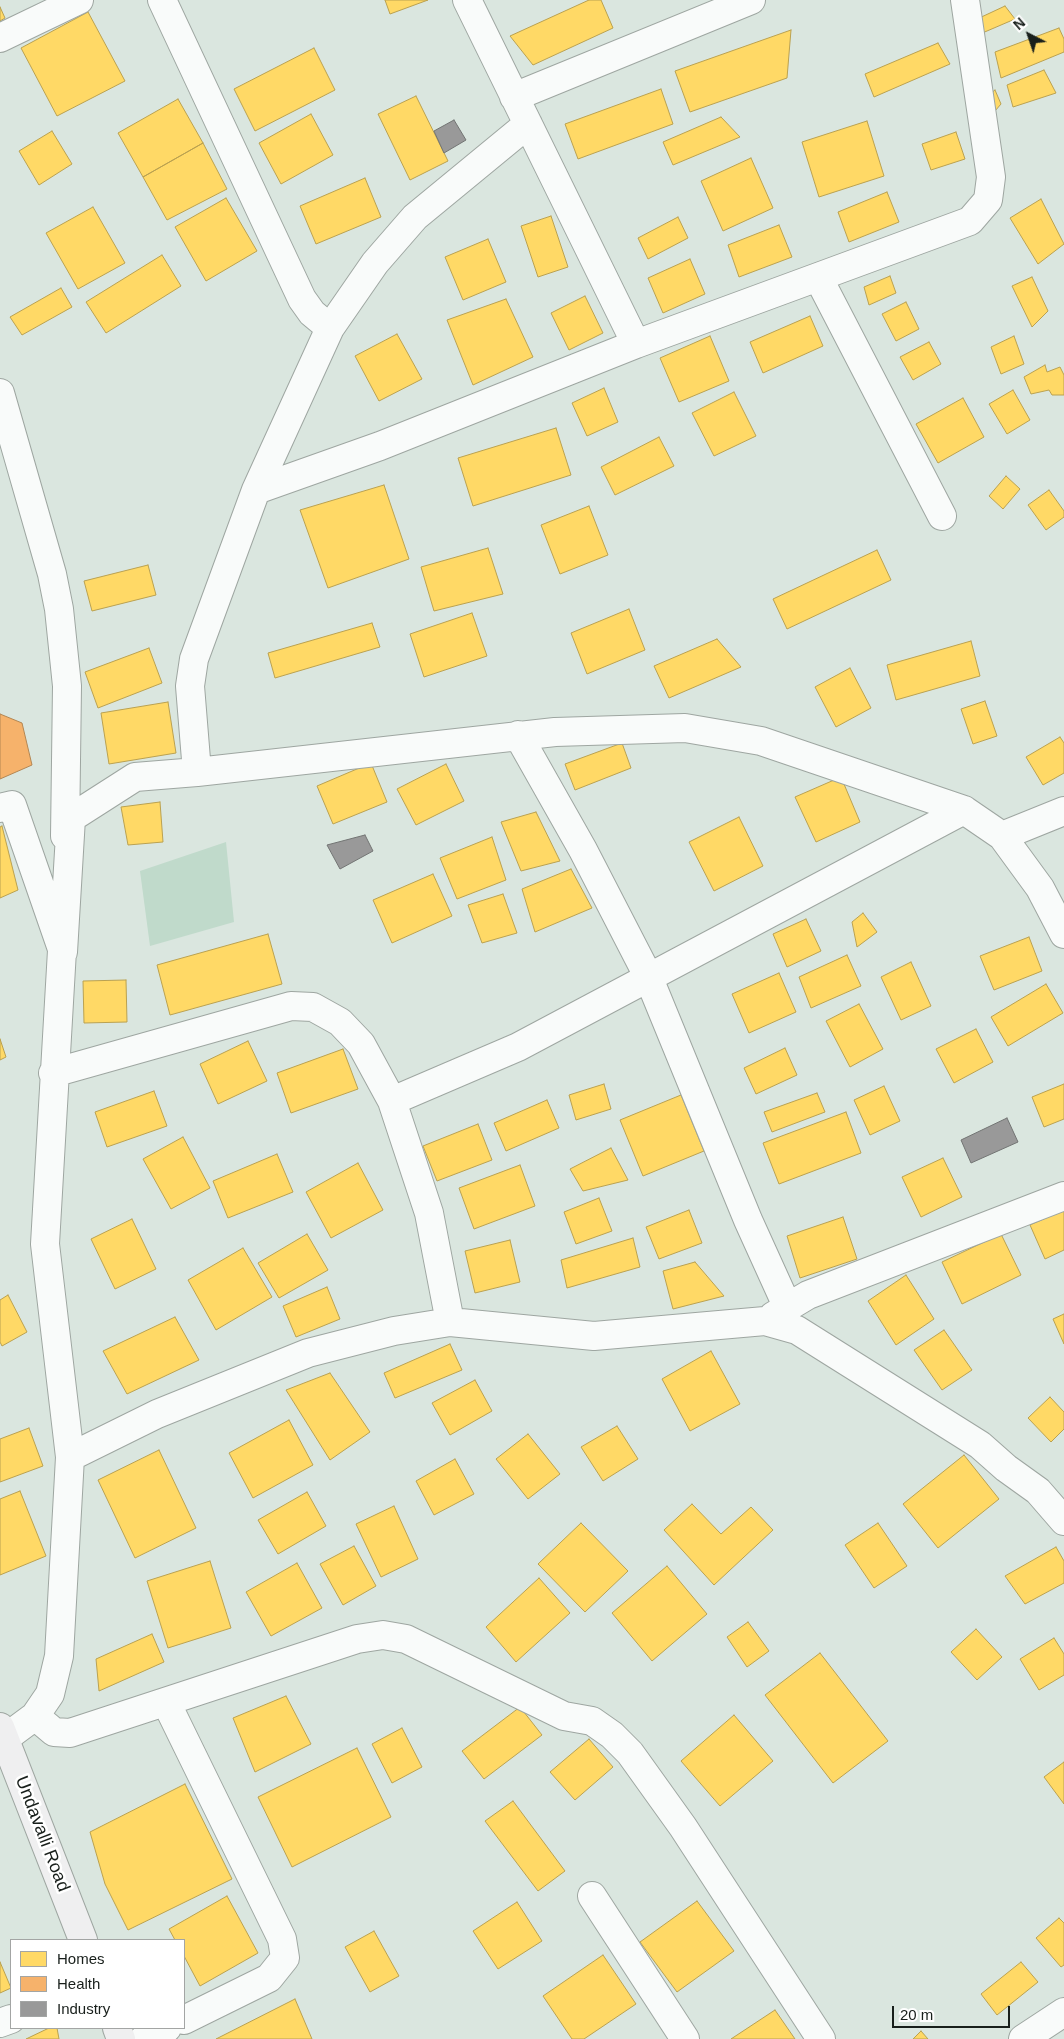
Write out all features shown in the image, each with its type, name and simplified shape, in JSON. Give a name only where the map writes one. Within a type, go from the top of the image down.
[{"type":"main road","name":"Undavalli Road","points":[[2,1733],[83,1939]]},
{"type":"street","points":[[0,38],[79,0]]},
{"type":"street","points":[[162,0],[302,299],[312,313],[330,328]]},
{"type":"street","points":[[467,0],[636,344]]},
{"type":"street","points":[[514,97],[751,0]]},
{"type":"street","points":[[256,490],[380,446],[636,344],[970,222],[988,200],[991,177],[965,0]]},
{"type":"street","points":[[197,772],[190,686],[194,659],[256,490],[330,328],[375,263],[415,217],[528,124]]},
{"type":"street","points":[[818,277],[942,516]]},
{"type":"street","points":[[0,393],[52,574],[59,609],[67,686],[68,728],[62,952]]},
{"type":"street","points":[[2,1733],[35,1716],[50,1694],[59,1656],[70,1457],[45,1244],[53,1073],[71,818],[135,777],[197,772],[518,735],[685,728],[760,740],[964,810],[1002,836],[1040,888],[1064,934]]},
{"type":"street","points":[[518,735],[583,850],[648,976],[748,1220],[776,1313],[797,1330],[980,1445],[1006,1468],[1038,1491],[1064,1521]]},
{"type":"street","points":[[6,807],[62,952]]},
{"type":"street","points":[[392,1101],[518,1047],[648,976],[964,810]]},
{"type":"street","points":[[1002,836],[1064,812]]},
{"type":"street","points":[[53,1073],[291,1006],[313,1007],[340,1022],[361,1044],[392,1101],[429,1213],[450,1322]]},
{"type":"street","points":[[70,1457],[157,1414],[308,1352],[394,1331],[450,1322],[594,1336],[776,1313],[808,1295],[1064,1196]]},
{"type":"street","points":[[35,1716],[54,1732],[70,1734],[357,1639],[383,1635],[406,1639],[564,1716],[592,1721],[612,1735],[630,1754],[683,1827],[821,2039]]},
{"type":"street","points":[[166,1702],[282,1939],[285,1958],[269,1978],[185,2020]]},
{"type":"street","points":[[592,1896],[685,2039]]},
{"type":"street","points":[[1023,2039],[1064,2012]]},
{"type":"street","points":[[144,2039],[165,2029]]},
{"type":"green space","points":[[226,842],[234,922],[150,946],[140,871]]},
{"type":"building: Homes","points":[[385,0],[428,0],[390,14]]},
{"type":"building: Homes","points":[[589,0],[601,0],[613,28],[533,65],[510,36]]},
{"type":"building: Homes","points":[[1005,6],[1015,19],[980,34],[975,20]]},
{"type":"building: Homes","points":[[0,7],[5,18],[0,21]]},
{"type":"building: Homes","points":[[88,12],[125,81],[57,116],[21,48]]},
{"type":"building: Homes","points":[[1059,28],[1064,39],[1064,52],[1001,78],[995,52]]},
{"type":"building: Homes","points":[[791,30],[787,78],[690,112],[675,71]]},
{"type":"building: Homes","points":[[938,43],[950,64],[874,97],[865,74]]},
{"type":"building: Homes","points":[[314,48],[335,90],[255,131],[234,89]]},
{"type":"building: Homes","points":[[1044,70],[1056,93],[1013,107],[1007,85]]},
{"type":"building: Homes","points":[[661,89],[673,124],[578,159],[565,124]]},
{"type":"building: Homes","points":[[995,90],[1001,104],[995,111],[990,94]]},
{"type":"building: Homes","points":[[416,96],[448,161],[410,180],[378,114]]},
{"type":"building: Homes","points":[[178,99],[203,143],[143,177],[118,133]]},
{"type":"building: Homes","points":[[311,114],[333,155],[281,184],[259,143]]},
{"type":"building: Homes","points":[[721,117],[740,137],[673,165],[663,142]]},
{"type":"building: Homes","points":[[867,121],[884,176],[819,197],[802,142]]},
{"type":"building: Homes","points":[[52,131],[72,164],[39,185],[19,151]]},
{"type":"building: Homes","points":[[956,132],[965,159],[931,170],[922,144]]},
{"type":"building: Homes","points":[[203,143],[227,189],[167,220],[143,177]]},
{"type":"building: Homes","points":[[751,158],[773,208],[723,231],[701,181]]},
{"type":"building: Homes","points":[[365,178],[381,217],[316,244],[300,206]]},
{"type":"building: Homes","points":[[887,192],[899,222],[849,242],[838,212]]},
{"type":"building: Homes","points":[[226,198],[257,251],[206,281],[175,227]]},
{"type":"building: Homes","points":[[1041,199],[1064,244],[1038,264],[1010,218]]},
{"type":"building: Homes","points":[[93,207],[125,263],[78,289],[46,233]]},
{"type":"building: Homes","points":[[551,216],[568,267],[538,277],[521,226]]},
{"type":"building: Homes","points":[[678,217],[688,238],[648,259],[638,238]]},
{"type":"building: Homes","points":[[779,225],[792,257],[739,277],[728,245]]},
{"type":"building: Homes","points":[[488,239],[506,282],[463,300],[445,257]]},
{"type":"building: Homes","points":[[162,255],[181,286],[106,333],[86,302]]},
{"type":"building: Homes","points":[[690,259],[705,294],[663,313],[648,278]]},
{"type":"building: Homes","points":[[890,276],[896,293],[869,305],[864,287]]},
{"type":"building: Homes","points":[[1032,277],[1048,311],[1032,327],[1012,286]]},
{"type":"building: Homes","points":[[61,288],[72,307],[22,335],[10,317]]},
{"type":"building: Homes","points":[[585,296],[603,333],[569,350],[551,313]]},
{"type":"building: Homes","points":[[506,299],[533,357],[473,385],[447,320]]},
{"type":"building: Homes","points":[[906,302],[919,329],[896,341],[882,314]]},
{"type":"building: Homes","points":[[810,316],[823,346],[763,373],[750,342]]},
{"type":"building: Homes","points":[[397,334],[422,379],[379,401],[355,356]]},
{"type":"building: Homes","points":[[710,336],[729,381],[679,402],[660,358]]},
{"type":"building: Homes","points":[[1014,336],[1024,364],[1001,374],[991,347]]},
{"type":"building: Homes","points":[[929,342],[941,364],[913,380],[900,357]]},
{"type":"building: Homes","points":[[1045,365],[1047,372],[1060,367],[1064,375],[1064,395],[1052,395],[1049,390],[1031,394],[1024,377]]},
{"type":"building: Homes","points":[[604,388],[618,422],[587,436],[572,403]]},
{"type":"building: Homes","points":[[1013,390],[1030,420],[1007,434],[989,404]]},
{"type":"building: Homes","points":[[734,392],[756,436],[714,456],[692,413]]},
{"type":"building: Homes","points":[[963,398],[984,437],[938,463],[916,424]]},
{"type":"building: Homes","points":[[556,428],[571,475],[473,506],[458,458]]},
{"type":"building: Homes","points":[[659,437],[674,466],[615,495],[601,467]]},
{"type":"building: Homes","points":[[1006,476],[1020,489],[1003,509],[989,496]]},
{"type":"building: Homes","points":[[384,485],[409,559],[328,588],[300,510]]},
{"type":"building: Homes","points":[[1049,490],[1064,511],[1064,517],[1046,530],[1028,505]]},
{"type":"building: Homes","points":[[589,506],[608,555],[560,574],[541,525]]},
{"type":"building: Homes","points":[[488,548],[503,594],[434,611],[421,567]]},
{"type":"building: Homes","points":[[877,550],[891,580],[787,629],[773,599]]},
{"type":"building: Homes","points":[[148,565],[156,595],[92,611],[84,581]]},
{"type":"building: Homes","points":[[629,609],[645,650],[587,674],[571,633]]},
{"type":"building: Homes","points":[[472,613],[487,656],[424,677],[410,634]]},
{"type":"building: Homes","points":[[372,623],[380,647],[275,678],[268,653]]},
{"type":"building: Homes","points":[[717,639],[741,667],[669,698],[654,666]]},
{"type":"building: Homes","points":[[971,641],[980,676],[896,700],[887,665]]},
{"type":"building: Homes","points":[[149,648],[162,683],[98,708],[85,672]]},
{"type":"building: Homes","points":[[850,668],[871,708],[836,727],[815,687]]},
{"type":"building: Homes","points":[[985,701],[997,736],[973,744],[961,709]]},
{"type":"building: Homes","points":[[168,702],[176,753],[109,764],[101,713]]},
{"type":"building: Homes","points":[[1060,737],[1064,743],[1064,773],[1043,785],[1026,757]]},
{"type":"building: Homes","points":[[622,743],[631,768],[575,790],[565,764]]},
{"type":"building: Homes","points":[[371,763],[387,802],[333,824],[317,786]]},
{"type":"building: Homes","points":[[446,764],[464,801],[416,825],[397,789]]},
{"type":"building: Homes","points":[[841,777],[860,822],[816,842],[795,797]]},
{"type":"building: Homes","points":[[160,802],[163,842],[128,845],[121,807]]},
{"type":"building: Homes","points":[[536,812],[560,861],[521,871],[501,822]]},
{"type":"building: Homes","points":[[739,817],[763,866],[714,891],[689,842]]},
{"type":"building: Homes","points":[[2,826],[18,890],[0,898],[0,827]]},
{"type":"building: Homes","points":[[492,837],[506,880],[457,899],[440,858]]},
{"type":"building: Homes","points":[[571,869],[592,908],[535,932],[522,889]]},
{"type":"building: Homes","points":[[433,874],[452,916],[392,943],[373,900]]},
{"type":"building: Homes","points":[[503,894],[517,933],[482,943],[468,905]]},
{"type":"building: Homes","points":[[863,913],[877,932],[857,947],[852,922]]},
{"type":"building: Homes","points":[[806,919],[821,951],[787,967],[773,934]]},
{"type":"building: Homes","points":[[268,934],[282,984],[170,1015],[157,965]]},
{"type":"building: Homes","points":[[1029,937],[1042,971],[994,990],[980,956]]},
{"type":"building: Homes","points":[[847,955],[861,986],[811,1008],[799,977]]},
{"type":"building: Homes","points":[[911,962],[931,1006],[901,1020],[881,977]]},
{"type":"building: Homes","points":[[779,973],[796,1012],[749,1033],[732,994]]},
{"type":"building: Homes","points":[[126,980],[127,1022],[84,1023],[83,981]]},
{"type":"building: Homes","points":[[1046,984],[1063,1013],[1008,1046],[991,1017]]},
{"type":"building: Homes","points":[[859,1004],[883,1049],[850,1067],[826,1021]]},
{"type":"building: Homes","points":[[976,1029],[993,1062],[954,1083],[936,1049]]},
{"type":"building: Homes","points":[[0,1039],[6,1057],[0,1060]]},
{"type":"building: Homes","points":[[248,1041],[267,1081],[218,1104],[200,1064]]},
{"type":"building: Homes","points":[[785,1048],[797,1075],[756,1094],[744,1068]]},
{"type":"building: Homes","points":[[343,1049],[358,1089],[291,1113],[277,1073]]},
{"type":"building: Homes","points":[[604,1084],[611,1109],[576,1120],[569,1095]]},
{"type":"building: Homes","points":[[1064,1084],[1064,1119],[1044,1127],[1032,1097]]},
{"type":"building: Homes","points":[[884,1086],[900,1121],[870,1135],[854,1100]]},
{"type":"building: Homes","points":[[154,1091],[167,1126],[107,1147],[95,1112]]},
{"type":"building: Homes","points":[[817,1093],[825,1112],[772,1132],[764,1112]]},
{"type":"building: Homes","points":[[681,1095],[704,1151],[643,1176],[620,1120]]},
{"type":"building: Homes","points":[[547,1100],[559,1128],[506,1151],[494,1123]]},
{"type":"building: Homes","points":[[846,1112],[861,1153],[779,1184],[763,1143]]},
{"type":"building: Homes","points":[[478,1124],[492,1160],[437,1181],[423,1146]]},
{"type":"building: Homes","points":[[183,1137],[210,1188],[171,1209],[143,1159]]},
{"type":"building: Homes","points":[[611,1148],[628,1180],[583,1191],[570,1169]]},
{"type":"building: Homes","points":[[277,1154],[293,1192],[228,1218],[213,1181]]},
{"type":"building: Homes","points":[[943,1158],[962,1197],[921,1217],[902,1177]]},
{"type":"building: Homes","points":[[358,1163],[383,1210],[331,1238],[306,1192]]},
{"type":"building: Homes","points":[[520,1165],[535,1206],[474,1229],[459,1188]]},
{"type":"building: Homes","points":[[599,1198],[612,1231],[576,1244],[564,1212]]},
{"type":"building: Homes","points":[[689,1210],[702,1243],[659,1259],[646,1227]]},
{"type":"building: Homes","points":[[1064,1210],[1064,1250],[1045,1259],[1030,1225]]},
{"type":"building: Homes","points":[[843,1217],[857,1259],[800,1278],[787,1236]]},
{"type":"building: Homes","points":[[132,1219],[156,1269],[115,1289],[91,1239]]},
{"type":"building: Homes","points":[[307,1234],[328,1270],[279,1298],[258,1263]]},
{"type":"building: Homes","points":[[1001,1234],[1021,1275],[962,1304],[942,1262]]},
{"type":"building: Homes","points":[[633,1238],[640,1267],[567,1288],[561,1260]]},
{"type":"building: Homes","points":[[510,1240],[520,1282],[475,1293],[465,1251]]},
{"type":"building: Homes","points":[[243,1248],[272,1297],[216,1330],[188,1280]]},
{"type":"building: Homes","points":[[695,1262],[724,1296],[673,1309],[663,1271]]},
{"type":"building: Homes","points":[[906,1275],[934,1319],[896,1345],[868,1301]]},
{"type":"building: Homes","points":[[327,1287],[340,1319],[296,1337],[283,1306]]},
{"type":"building: Homes","points":[[8,1295],[27,1332],[2,1346],[0,1342],[0,1300]]},
{"type":"building: Homes","points":[[1064,1314],[1064,1344],[1053,1319]]},
{"type":"building: Homes","points":[[175,1317],[199,1360],[127,1394],[103,1351]]},
{"type":"building: Homes","points":[[944,1330],[972,1370],[942,1390],[914,1350]]},
{"type":"building: Homes","points":[[450,1344],[462,1370],[395,1398],[384,1373]]},
{"type":"building: Homes","points":[[711,1351],[740,1404],[690,1431],[662,1379]]},
{"type":"building: Homes","points":[[330,1373],[370,1432],[330,1460],[286,1390]]},
{"type":"building: Homes","points":[[475,1380],[492,1411],[450,1435],[432,1403]]},
{"type":"building: Homes","points":[[1050,1397],[1064,1412],[1064,1429],[1051,1442],[1028,1418]]},
{"type":"building: Homes","points":[[289,1420],[313,1465],[253,1498],[229,1453]]},
{"type":"building: Homes","points":[[617,1426],[638,1459],[603,1481],[581,1447]]},
{"type":"building: Homes","points":[[29,1428],[43,1466],[0,1482],[0,1439]]},
{"type":"building: Homes","points":[[528,1434],[560,1474],[528,1499],[496,1459]]},
{"type":"building: Homes","points":[[159,1450],[196,1528],[135,1558],[98,1480]]},
{"type":"building: Homes","points":[[964,1455],[999,1499],[938,1548],[903,1504]]},
{"type":"building: Homes","points":[[455,1459],[474,1494],[434,1515],[416,1481]]},
{"type":"building: Homes","points":[[20,1491],[46,1556],[0,1575],[0,1499]]},
{"type":"building: Homes","points":[[307,1492],[326,1526],[278,1554],[258,1520]]},
{"type":"building: Homes","points":[[692,1504],[721,1534],[751,1507],[773,1530],[714,1585],[664,1530]]},
{"type":"building: Homes","points":[[394,1506],[418,1559],[381,1577],[356,1524]]},
{"type":"building: Homes","points":[[581,1523],[628,1571],[585,1612],[538,1564]]},
{"type":"building: Homes","points":[[878,1523],[907,1566],[874,1588],[845,1545]]},
{"type":"building: Homes","points":[[354,1546],[376,1586],[343,1605],[320,1564]]},
{"type":"building: Homes","points":[[1056,1547],[1064,1561],[1064,1583],[1025,1604],[1005,1576]]},
{"type":"building: Homes","points":[[210,1561],[231,1628],[168,1648],[147,1581]]},
{"type":"building: Homes","points":[[297,1563],[322,1608],[271,1636],[246,1592]]},
{"type":"building: Homes","points":[[667,1566],[707,1614],[652,1661],[612,1613]]},
{"type":"building: Homes","points":[[539,1578],[570,1613],[516,1662],[486,1627]]},
{"type":"building: Homes","points":[[748,1622],[769,1651],[747,1667],[727,1637]]},
{"type":"building: Homes","points":[[976,1629],[1002,1657],[977,1680],[951,1652]]},
{"type":"building: Homes","points":[[152,1634],[164,1662],[99,1691],[96,1659]]},
{"type":"building: Homes","points":[[1054,1638],[1064,1654],[1064,1675],[1039,1690],[1020,1659]]},
{"type":"building: Homes","points":[[820,1653],[888,1741],[833,1783],[765,1695]]},
{"type":"building: Homes","points":[[286,1696],[311,1744],[255,1772],[233,1718]]},
{"type":"building: Homes","points":[[520,1707],[542,1735],[484,1779],[462,1751]]},
{"type":"building: Homes","points":[[734,1715],[773,1761],[720,1806],[681,1761]]},
{"type":"building: Homes","points":[[402,1728],[422,1767],[392,1783],[372,1744]]},
{"type":"building: Homes","points":[[589,1739],[613,1767],[575,1800],[550,1772]]},
{"type":"building: Homes","points":[[357,1748],[391,1817],[292,1867],[258,1797]]},
{"type":"building: Homes","points":[[1064,1762],[1064,1804],[1044,1777]]},
{"type":"building: Homes","points":[[185,1784],[232,1879],[128,1930],[105,1884],[90,1832]]},
{"type":"building: Homes","points":[[513,1801],[565,1871],[538,1891],[485,1821]]},
{"type":"building: Homes","points":[[227,1896],[258,1953],[200,1986],[185,1958],[185,1939],[174,1939],[169,1929]]},
{"type":"building: Homes","points":[[697,1901],[734,1951],[677,1992],[640,1942]]},
{"type":"building: Homes","points":[[517,1902],[542,1941],[498,1969],[473,1931]]},
{"type":"building: Homes","points":[[1059,1918],[1064,1923],[1064,1965],[1061,1967],[1036,1938]]},
{"type":"building: Homes","points":[[374,1931],[399,1976],[370,1992],[345,1947]]},
{"type":"building: Homes","points":[[603,1955],[636,2004],[584,2039],[572,2039],[543,1996]]},
{"type":"building: Homes","points":[[0,1962],[10,1988],[0,1993]]},
{"type":"building: Homes","points":[[1021,1962],[1038,1982],[997,2015],[981,1994]]},
{"type":"building: Homes","points":[[295,1999],[312,2039],[216,2039]]},
{"type":"building: Homes","points":[[775,2010],[795,2039],[731,2039]]},
{"type":"building: Homes","points":[[47,2029],[57,2029],[59,2039],[26,2039]]},
{"type":"building: Homes","points":[[921,2031],[928,2039],[913,2039]]},
{"type":"building: Health","points":[[0,714],[22,723],[32,765],[0,779]]},
{"type":"building: Industry","points":[[454,120],[466,140],[444,153],[434,131]]},
{"type":"building: Industry","points":[[365,835],[373,851],[340,869],[327,845]]},
{"type":"building: Industry","points":[[1007,1118],[1018,1142],[971,1163],[961,1140]]}]
